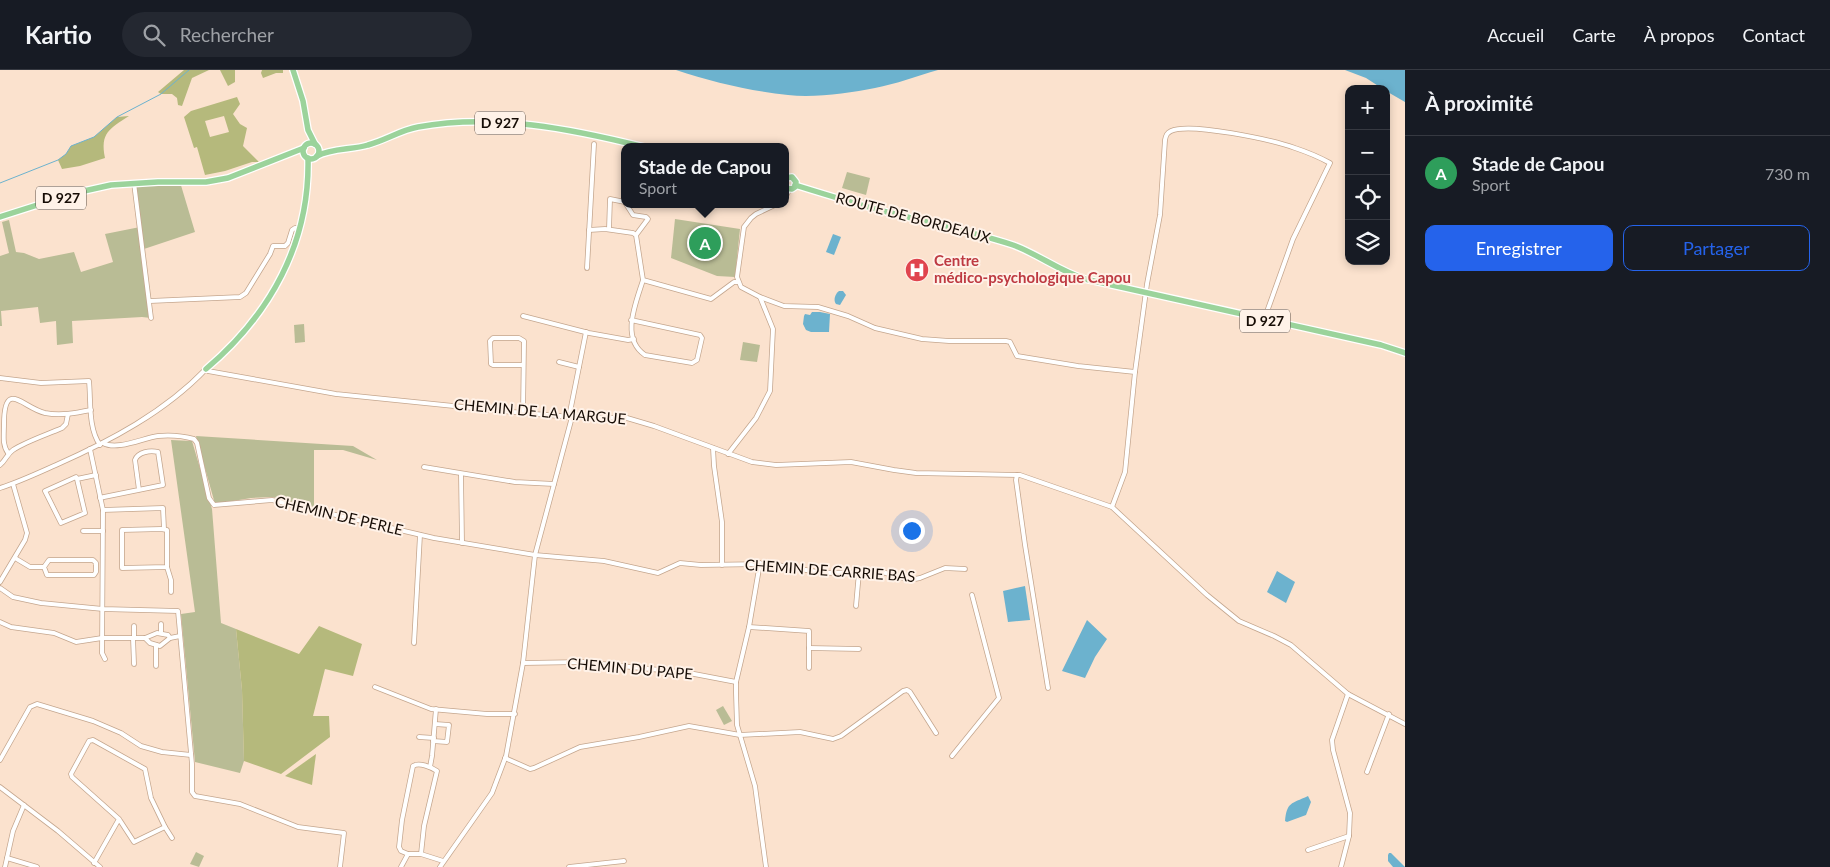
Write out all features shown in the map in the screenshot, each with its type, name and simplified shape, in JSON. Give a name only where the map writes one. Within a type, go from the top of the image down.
[{"type":"main road","points":[[206,369],[241,337],[265,305],[284,270],[300,229],[310,172],[319,151],[308,130],[301,95],[293,70]]},
{"type":"main road","name":"D 927","points":[[316,157],[334,150],[370,145],[418,127],[478,122],[557,129],[626,143]]},
{"type":"main road","points":[[308,130],[304,154],[308,158],[310,172]]},
{"type":"main road","points":[[304,147],[308,144],[316,145]]},
{"type":"main road","name":"D 927","points":[[316,145],[334,150]]},
{"type":"main road","name":"D 927","points":[[0,217],[75,193],[111,185],[206,182],[228,178],[290,155],[304,147]]},
{"type":"main road","points":[[290,155],[308,158],[316,157]]},
{"type":"main road","name":"ROUTE DE BORDEAUX","points":[[789,177],[792,177],[795,180],[795,185],[874,209],[947,226],[1010,245],[1032,253],[1078,277],[1382,345],[1405,353]]},
{"type":"main road","points":[[789,188],[795,185]]},
{"type":"street","points":[[1112,506],[1125,472],[1135,372],[1147,284],[1160,215],[1166,134],[1176,129],[1224,131],[1247,136],[1293,147],[1330,163],[1293,239],[1264,320]]},
{"type":"street","points":[[587,268],[594,144]]},
{"type":"street","points":[[134,183],[151,318]]},
{"type":"street","points":[[609,229],[610,199],[621,202]]},
{"type":"street","points":[[629,208],[633,214],[646,217],[648,220],[636,235],[643,280],[631,320],[630,328],[634,339],[641,352],[645,355],[692,364],[697,360],[702,338],[695,333],[631,320]]},
{"type":"street","points":[[769,208],[751,218],[744,228],[737,274],[741,287],[760,297],[784,306],[818,308],[848,316],[875,328],[922,339],[949,341],[1006,340],[1010,342],[1017,356],[1078,366],[1135,372]]},
{"type":"street","points":[[150,301],[240,297],[246,293],[273,246],[285,246],[292,230],[295,228],[300,229]]},
{"type":"street","points":[[589,230],[609,229],[636,235]]},
{"type":"street","points":[[643,280],[711,299],[734,282],[738,282]]},
{"type":"street","points":[[728,454],[756,418],[770,391],[773,329],[760,297]]},
{"type":"street","points":[[523,316],[586,332],[628,340],[634,339]]},
{"type":"street","points":[[440,867],[492,793],[505,758],[515,714],[535,555],[570,417],[586,332]]},
{"type":"street","points":[[522,365],[491,364],[490,341],[493,338],[520,338],[524,341],[522,365],[524,370],[523,414]]},
{"type":"street","points":[[559,362],[579,367]]},
{"type":"street","points":[[0,488],[102,444],[147,417],[183,392],[206,369]]},
{"type":"street","name":"CHEMIN DE LA MARGUE","points":[[206,369],[208,371],[320,392],[523,414],[627,418],[752,462],[776,464],[851,462],[916,473],[1018,475],[1112,506],[1207,595],[1239,621],[1291,645],[1348,694],[1405,724]]},
{"type":"street","points":[[0,378],[41,383],[89,381],[94,434],[102,444]]},
{"type":"street","points":[[8,453],[4,447],[4,410],[7,402],[12,399],[18,399],[45,413],[68,414],[91,410]]},
{"type":"street","points":[[0,464],[6,461],[8,453],[16,448],[62,428],[66,424],[68,414]]},
{"type":"street","name":"CHEMIN DE PERLE","points":[[102,444],[123,444],[162,436],[194,439],[197,443],[209,498],[214,505],[272,500],[420,535],[535,555]]},
{"type":"street","points":[[713,448],[722,522],[722,565]]},
{"type":"street","points":[[90,449],[103,510],[102,653],[105,659]]},
{"type":"street","points":[[100,498],[140,490],[163,485],[158,452],[140,453],[135,460],[140,490]]},
{"type":"street","points":[[424,467],[515,482],[554,484]]},
{"type":"street","points":[[461,474],[462,543]]},
{"type":"street","points":[[77,479],[84,513],[61,523],[46,491],[76,477],[77,479],[96,475]]},
{"type":"street","points":[[1018,475],[1016,480],[1025,546],[1048,688]]},
{"type":"street","points":[[0,582],[15,558],[27,533],[13,484]]},
{"type":"street","points":[[103,510],[163,508],[164,529],[167,530],[167,567],[171,580],[171,592]]},
{"type":"street","points":[[164,529],[122,530],[122,568],[167,567]]},
{"type":"street","points":[[83,530],[103,531]]},
{"type":"street","points":[[414,643],[420,535]]},
{"type":"street","name":"CHEMIN DE CARRIE BAS","points":[[535,555],[604,561],[658,573],[680,563],[722,565],[772,564],[822,573],[882,572],[910,580],[945,568],[965,569]]},
{"type":"street","points":[[15,558],[30,567],[44,567]]},
{"type":"street","points":[[49,560],[93,560],[96,563],[96,572],[94,575],[47,575],[44,567],[49,560]]},
{"type":"street","points":[[760,564],[749,628],[736,682],[737,725],[755,786],[766,867]]},
{"type":"street","points":[[96,566],[103,567]]},
{"type":"street","points":[[856,606],[859,572]]},
{"type":"street","points":[[0,588],[13,597],[41,603],[103,609],[178,611],[191,756],[192,792],[195,796],[240,804],[298,827],[344,833],[340,867]]},
{"type":"street","points":[[952,756],[999,698],[972,595]]},
{"type":"street","points":[[0,622],[11,627],[54,633],[76,642],[102,638],[145,638],[161,632],[170,638]]},
{"type":"street","points":[[161,624],[161,632]]},
{"type":"street","points":[[134,626],[134,664]]},
{"type":"street","points":[[749,628],[809,631],[810,668]]},
{"type":"street","points":[[145,638],[150,643],[160,646],[170,638],[180,636]]},
{"type":"street","points":[[156,645],[156,666]]},
{"type":"street","points":[[809,648],[859,649]]},
{"type":"street","name":"CHEMIN DU PAPE","points":[[522,663],[583,662],[689,673],[736,682]]},
{"type":"street","points":[[375,687],[436,709],[487,714],[515,714]]},
{"type":"street","points":[[505,758],[530,769],[580,748],[639,738],[689,726],[740,735],[800,732],[833,739],[842,736],[907,690],[936,733]]},
{"type":"street","points":[[1341,867],[1349,836],[1350,813],[1332,740],[1348,694]]},
{"type":"street","points":[[0,760],[30,707],[37,704],[93,721],[121,733],[141,746],[162,752],[191,756]]},
{"type":"street","points":[[430,767],[436,709]]},
{"type":"street","points":[[1367,772],[1389,714]]},
{"type":"street","points":[[419,737],[447,742],[449,725],[435,724]]},
{"type":"street","points":[[165,827],[134,842],[119,819],[72,777],[71,774],[89,742],[93,740],[145,768],[151,798],[172,838]]},
{"type":"street","points":[[421,854],[424,826],[437,774],[436,769],[418,764],[413,766],[402,820],[401,851],[408,854],[421,854],[443,861]]},
{"type":"street","points":[[0,788],[58,831],[100,867]]},
{"type":"street","points":[[5,867],[14,831],[24,805]]},
{"type":"street","points":[[94,863],[119,819]]},
{"type":"street","points":[[1308,850],[1349,836]]},
{"type":"street","points":[[401,867],[408,854]]},
{"type":"street","points":[[7,858],[37,867]]},
{"type":"street","points":[[569,867],[624,861]]},
{"type":"green space","points":[[184,70],[209,70],[192,78],[182,106],[178,105],[177,98],[172,94],[161,94],[158,92]]},
{"type":"green space","points":[[220,70],[235,70],[235,82],[228,86]]},
{"type":"green space","points":[[262,70],[283,70],[283,73],[276,73],[263,78]]},
{"type":"green space","points":[[237,97],[240,104],[233,114],[240,124],[247,128],[243,146],[259,162],[252,162],[205,175],[197,147],[194,148],[184,117],[191,111]],"holes":[[[224,116],[229,132],[210,137],[205,121]]]},
{"type":"green space","points":[[129,116],[111,128],[105,137],[105,158],[80,166],[62,169],[58,160],[66,154],[71,146],[94,137],[117,117]]},
{"type":"green space","points":[[847,172],[870,178],[866,195],[842,188]]},
{"type":"green space","points":[[180,182],[195,232],[144,249],[151,318],[72,321],[73,343],[57,345],[56,321],[40,323],[38,307],[1,311],[2,326],[0,326],[0,256],[9,253],[2,222],[9,220],[16,252],[39,259],[74,252],[81,272],[113,262],[105,234],[140,227],[134,183]]},
{"type":"green space","points":[[675,219],[740,229],[735,277],[717,276],[671,258]]},
{"type":"green space","points":[[304,324],[305,342],[295,343],[294,325]]},
{"type":"green space","points":[[743,342],[760,345],[757,362],[740,360]]},
{"type":"green space","points":[[196,436],[353,446],[377,460],[343,450],[314,450],[314,507],[272,497],[251,498],[215,504]]},
{"type":"green space","points":[[171,440],[192,441],[212,509],[221,623],[236,629],[242,690],[244,761],[240,773],[195,762],[181,614],[195,612]]},
{"type":"green space","points":[[319,626],[362,644],[353,676],[325,669],[313,716],[329,716],[330,737],[281,774],[244,761],[242,690],[236,629],[299,654]]},
{"type":"green space","points":[[723,706],[732,721],[724,725],[716,710]]},
{"type":"green space","points":[[316,754],[312,785],[285,776]]},
{"type":"green space","points":[[196,852],[204,856],[199,867],[190,864]]},
{"type":"water","points":[[676,70],[938,70],[875,88],[809,96],[788,95],[745,88]]},
{"type":"water","points":[[1345,70],[1405,70],[1405,102],[1390,93],[1390,85],[1377,85],[1366,78]]},
{"type":"water","points":[[833,234],[841,237],[834,255],[826,252]]},
{"type":"water","points":[[839,291],[843,291],[846,295],[840,305],[836,304],[835,301]]},
{"type":"water","points":[[812,312],[830,314],[829,332],[811,332],[806,330],[803,324],[804,316],[805,314],[810,315]]},
{"type":"water","points":[[1277,571],[1295,582],[1286,603],[1267,592]]},
{"type":"water","points":[[1025,586],[1030,620],[1008,622],[1003,591]]},
{"type":"water","points":[[1087,620],[1107,639],[1095,657],[1085,678],[1062,671]]},
{"type":"water","points":[[1308,796],[1311,802],[1306,815],[1287,822],[1285,821],[1287,810],[1291,804]]},
{"type":"water","points":[[1389,853],[1405,867],[1393,867],[1388,861]]},
{"type":"waterway","points":[[0,183],[58,160],[66,154],[71,146],[94,137],[117,117],[161,94],[189,70]]},
{"type":"place","name":"Stade de Capou","points":[[705,243]]},
{"type":"place","name":"Centre médico-psychologique Capou","points":[[917,270]]}]
